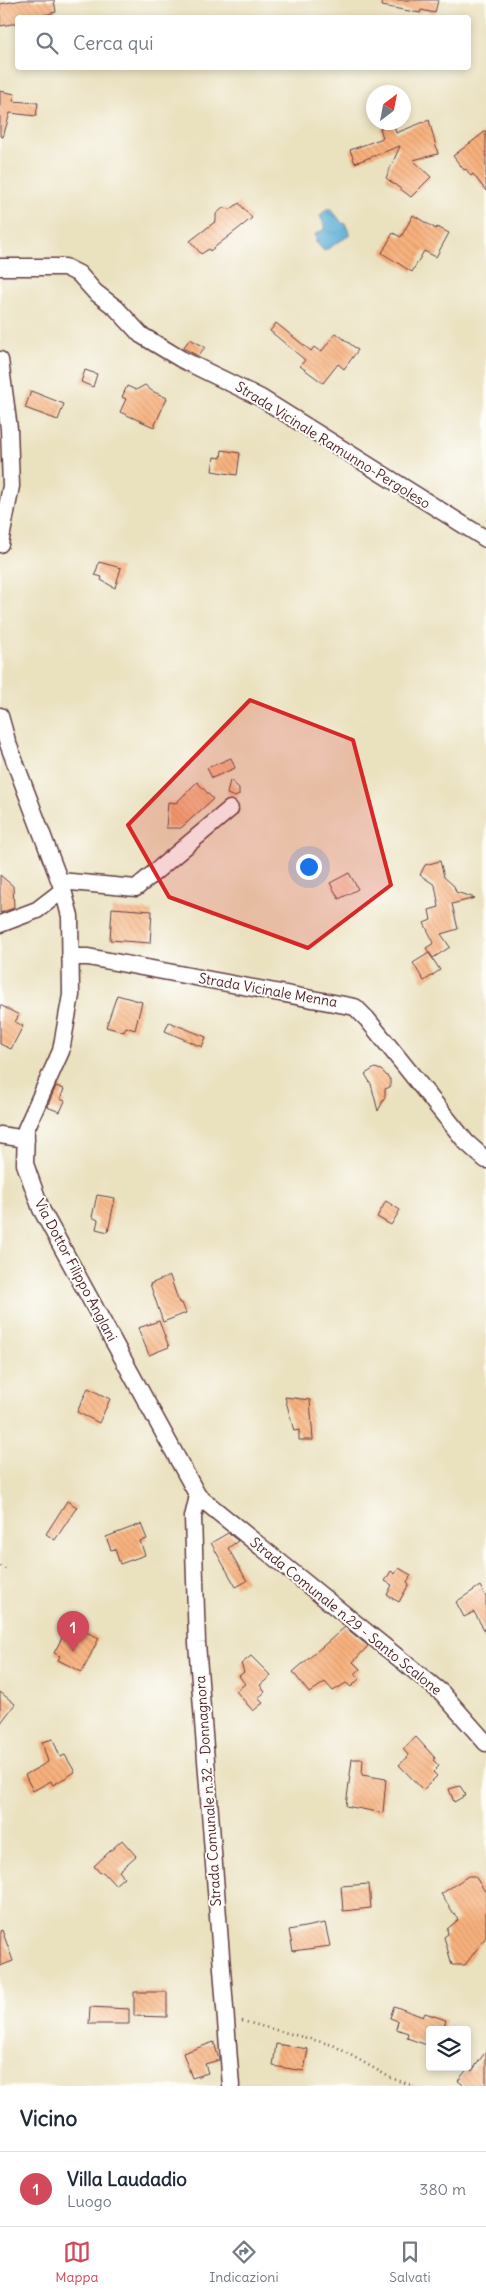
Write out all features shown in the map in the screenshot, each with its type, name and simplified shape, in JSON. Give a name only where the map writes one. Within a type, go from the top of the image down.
[{"type":"street","name":"Strada Vicinale Ramunno-Pergoleso","points":[[0,267],[65,267],[78,274],[95,292],[116,308],[141,335],[181,359],[261,398],[486,539]]},
{"type":"street","points":[[0,360],[10,429],[11,486],[0,544]]},
{"type":"street","name":"Via Dottor Filippo Anglani","points":[[0,716],[7,741],[62,885],[70,916],[71,995],[61,1051],[26,1129],[25,1164],[41,1209],[198,1496]]},
{"type":"street","points":[[0,924],[37,910],[62,885],[136,888],[230,809]]},
{"type":"street","name":"Strada Vicinale Menna","points":[[70,957],[88,957],[355,1008],[368,1020],[466,1142],[486,1160]]},
{"type":"street","points":[[0,1135],[26,1139]]},
{"type":"street","name":"Strada Comunale n.29 - Santo Scalone","points":[[198,1496],[442,1693],[486,1743]]},
{"type":"street","name":"Strada Comunale n.32 - Donnagnora","points":[[198,1496],[193,1517],[197,1644],[231,2086]]},
{"type":"path","points":[[0,1566],[5,1569]]},
{"type":"path","points":[[226,2017],[333,2044],[391,2078],[414,2086]]},
{"type":"highlighted area","points":[[250,700],[353,740],[391,885],[308,948],[169,897],[128,825]]},
{"type":"water","points":[[326,209],[331,209],[343,224],[345,223],[350,235],[324,251],[315,241],[317,239],[314,235],[326,228],[320,216]]},
{"type":"building","points":[[23,0],[54,0],[56,12],[44,15],[15,15],[15,24],[0,26],[0,4]]},
{"type":"building","points":[[383,0],[438,0],[435,13],[421,10],[420,13],[382,6]]},
{"type":"building","points":[[0,91],[15,94],[13,101],[38,103],[36,116],[10,113],[3,137],[0,136]]},
{"type":"building","points":[[429,120],[438,154],[413,160],[431,177],[411,197],[386,178],[400,146],[355,163],[350,150],[383,138],[381,130],[395,130],[396,133],[411,130],[411,127]]},
{"type":"building","points":[[486,131],[486,191],[473,174],[471,176],[466,169],[464,170],[453,156]]},
{"type":"building","points":[[239,203],[252,218],[210,251],[209,249],[201,254],[190,241],[216,221],[216,214],[223,208],[231,209]]},
{"type":"building","points":[[413,215],[436,229],[437,227],[449,233],[436,257],[424,251],[412,272],[382,253],[393,233],[401,237]]},
{"type":"building","points":[[276,323],[311,351],[314,347],[321,352],[336,333],[358,350],[344,369],[338,364],[323,383],[300,366],[305,360],[270,331]]},
{"type":"building","points":[[190,339],[205,347],[198,356],[183,348]]},
{"type":"building","points":[[85,370],[97,374],[93,387],[81,382]]},
{"type":"building","points":[[145,385],[152,391],[167,398],[154,427],[120,412],[126,399],[122,397],[127,386],[136,390]]},
{"type":"building","points":[[31,391],[64,404],[58,420],[25,408]]},
{"type":"building","points":[[222,450],[240,453],[237,475],[212,471],[214,457],[221,458]]},
{"type":"building","points":[[99,562],[121,568],[115,588],[101,580],[102,577],[95,575]]},
{"type":"building","points":[[231,758],[235,768],[212,778],[207,768]]},
{"type":"building","points":[[230,780],[239,788],[239,795],[235,797],[227,794]]},
{"type":"building","points":[[197,782],[213,799],[181,828],[166,828],[168,802],[176,803]]},
{"type":"building","points":[[440,861],[444,877],[454,886],[456,892],[475,898],[452,904],[458,929],[441,934],[450,947],[433,958],[426,948],[434,943],[424,923],[431,920],[429,910],[439,907],[435,885],[420,875],[425,865]]},
{"type":"building","points":[[349,873],[358,889],[339,899],[330,883]]},
{"type":"building","points":[[0,875],[13,886],[14,908],[0,913]]},
{"type":"building","points":[[112,908],[152,911],[150,943],[110,940]]},
{"type":"building","points":[[429,953],[440,970],[424,981],[413,963]]},
{"type":"building","points":[[117,995],[142,1002],[135,1030],[126,1027],[124,1032],[106,1027]]},
{"type":"building","points":[[0,1005],[19,1015],[15,1022],[23,1026],[11,1049],[0,1044]]},
{"type":"building","points":[[169,1022],[206,1037],[202,1047],[165,1031]]},
{"type":"building","points":[[375,1068],[381,1070],[390,1079],[390,1087],[385,1089],[385,1097],[378,1111],[371,1084],[365,1074]]},
{"type":"building","points":[[56,1086],[64,1089],[60,1099],[65,1101],[60,1112],[47,1107]]},
{"type":"building","points":[[97,1195],[115,1198],[108,1232],[96,1229],[98,1220],[92,1217]]},
{"type":"building","points":[[386,1201],[400,1210],[391,1225],[377,1217]]},
{"type":"building","points":[[170,1276],[179,1303],[182,1303],[186,1313],[163,1322],[150,1284]]},
{"type":"building","points":[[159,1321],[169,1347],[149,1355],[138,1328]]},
{"type":"building","points":[[88,1388],[110,1399],[99,1423],[77,1412]]},
{"type":"building","points":[[285,1397],[310,1400],[313,1440],[299,1440],[299,1430],[294,1431]]},
{"type":"building","points":[[67,1501],[77,1507],[55,1540],[46,1534]]},
{"type":"building","points":[[141,1524],[147,1539],[140,1541],[145,1555],[120,1564],[115,1549],[111,1550],[106,1537]]},
{"type":"building","points":[[228,1533],[238,1541],[228,1548],[247,1581],[236,1587],[211,1543]]},
{"type":"building","points":[[399,1568],[411,1575],[407,1582],[409,1584],[399,1602],[387,1595],[392,1585],[385,1581],[391,1571],[395,1574]]},
{"type":"building","points":[[480,1586],[486,1597],[486,1633],[474,1612],[464,1617],[456,1602]]},
{"type":"building","points":[[345,1627],[368,1646],[353,1662],[360,1669],[355,1674],[359,1679],[351,1687],[346,1683],[333,1691],[325,1682],[309,1693],[293,1672]]},
{"type":"building","points":[[79,1629],[99,1638],[82,1672],[58,1660],[60,1656],[54,1653],[64,1634],[74,1639]]},
{"type":"building","points":[[251,1656],[271,1676],[260,1685],[265,1692],[258,1698],[263,1703],[253,1711],[236,1691],[245,1684],[239,1676],[244,1672],[241,1664]]},
{"type":"building","points":[[0,1692],[15,1704],[0,1724]]},
{"type":"building","points":[[416,1737],[435,1758],[433,1760],[439,1766],[433,1772],[437,1776],[423,1790],[399,1765],[409,1756],[403,1749]]},
{"type":"building","points":[[53,1739],[60,1757],[65,1755],[75,1772],[53,1785],[51,1781],[33,1791],[25,1775],[48,1762],[42,1742]]},
{"type":"building","points":[[352,1759],[363,1759],[362,1775],[386,1779],[383,1813],[346,1806]]},
{"type":"building","points":[[460,1786],[466,1795],[454,1802],[449,1789]]},
{"type":"building","points":[[122,1840],[136,1856],[119,1871],[124,1877],[115,1885],[103,1872],[100,1873],[94,1866]]},
{"type":"building","points":[[468,1876],[475,1876],[486,1893],[486,1937],[465,1965],[452,1965],[444,1937],[448,1934],[447,1929],[458,1920],[441,1894]]},
{"type":"building","points":[[369,1884],[371,1908],[343,1911],[341,1886]]},
{"type":"building","points":[[325,1923],[330,1946],[293,1951],[289,1930]]},
{"type":"building","points":[[2,1930],[13,1961],[0,1966],[0,1931]]},
{"type":"building","points":[[134,1992],[167,1992],[167,2017],[134,2016]]},
{"type":"building","points":[[394,2006],[423,2017],[425,2013],[446,2020],[444,2026],[426,2026],[426,2045],[407,2038],[408,2033],[396,2029],[398,2021],[390,2018]]},
{"type":"building","points":[[90,2007],[129,2009],[129,2024],[89,2024]]},
{"type":"building","points":[[214,2042],[219,2060],[205,2064],[208,2073],[192,2078],[183,2053]]},
{"type":"building","points":[[276,2044],[308,2049],[304,2071],[273,2066]]},
{"type":"building","points":[[486,2051],[486,2086],[465,2086],[458,2081],[466,2071],[472,2071]]},
{"type":"place","name":"Villa Laudadio","points":[[73,1652]]}]
